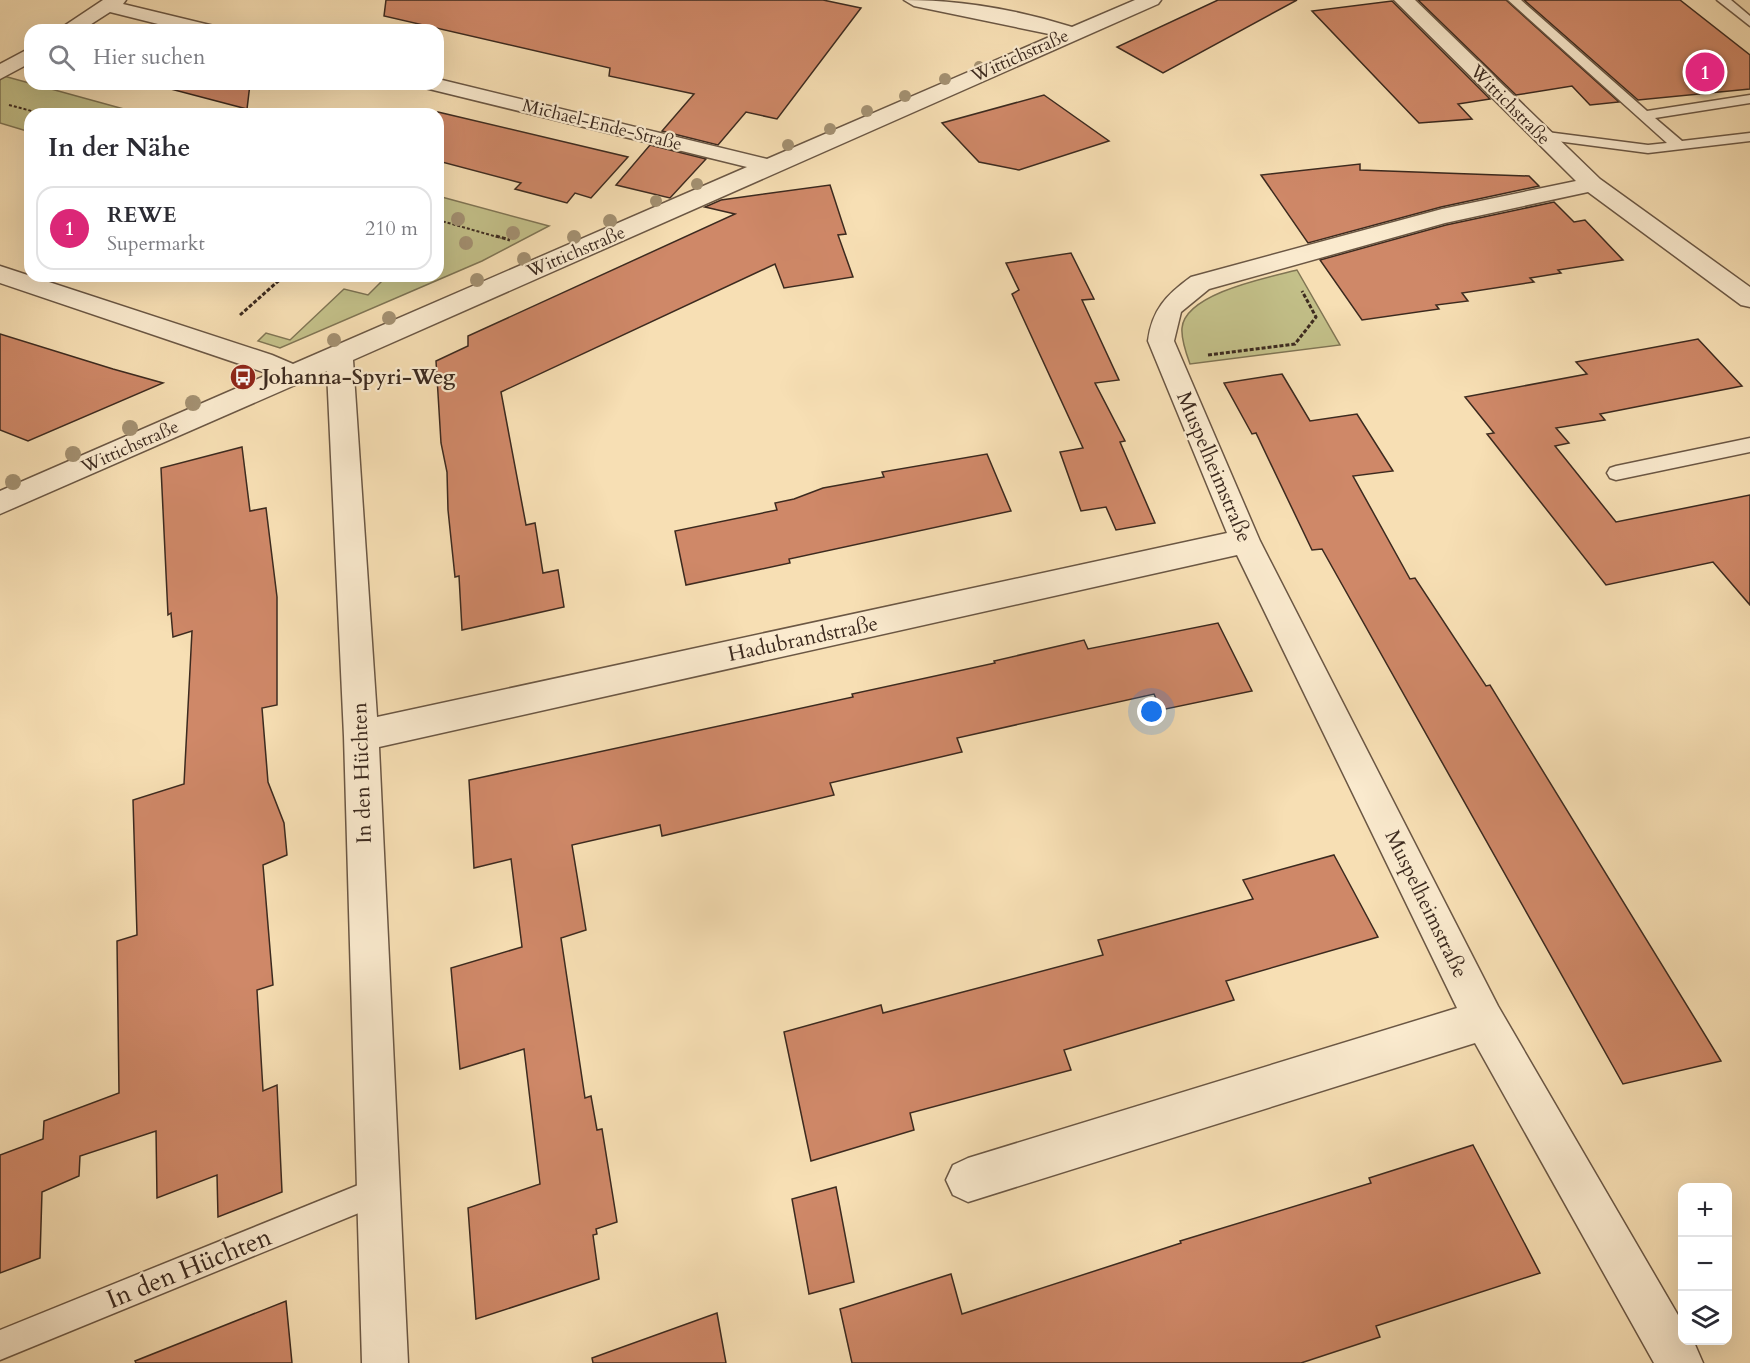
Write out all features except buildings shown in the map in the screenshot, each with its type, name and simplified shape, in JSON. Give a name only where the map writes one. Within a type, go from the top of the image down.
[{"type":"street","points":[[914,0],[1048,26],[1072,34]]},
{"type":"street","name":"Wittichstraße","points":[[0,502],[773,167],[1151,0]]},
{"type":"street","name":"Wittichstraße","points":[[1404,0],[1539,135],[1592,184],[1745,289]]},
{"type":"street","points":[[78,24],[112,3],[186,24]]},
{"type":"street","points":[[0,73],[24,58]]},
{"type":"street","name":"Michael-Ende-Straße","points":[[444,87],[773,167]]},
{"type":"street","name":"Muspelheimstraße","points":[[1592,184],[1442,216],[1200,283],[1177,299],[1163,318],[1161,341],[1245,541],[1484,1020],[1680,1363]]},
{"type":"street","points":[[0,274],[24,282]]},
{"type":"street","points":[[24,282],[263,361],[294,375]]},
{"type":"street","name":"In den Hüchten","points":[[339,355],[361,736],[385,1363]]},
{"type":"street","name":"Hadubrandstraße","points":[[361,736],[1245,541]]},
{"type":"street","points":[[968,1180],[1484,1020]]},
{"type":"lane","points":[[1514,0],[1678,145]]},
{"type":"lane","points":[[1723,0],[1750,22]]},
{"type":"lane","points":[[1645,115],[1750,99]]},
{"type":"lane","points":[[1539,135],[1648,148],[1750,137]]},
{"type":"lane","points":[[1616,473],[1750,446]]},
{"type":"lane","name":"In den Hüchten","points":[[0,1345],[378,1191]]},
{"type":"path","points":[[0,102],[24,109]]},
{"type":"path","points":[[444,222],[518,242]]},
{"type":"path","points":[[1168,360],[1295,344],[1316,318],[1284,259]]},
{"type":"path","points":[[208,343],[277,282]]},
{"type":"shaded area","points":[[0,75],[24,82],[24,90],[55,90],[120,108],[24,108],[24,130],[0,123]]},
{"type":"shaded area","points":[[444,198],[549,226],[482,261],[444,277]]},
{"type":"shaded area","points":[[1297,270],[1340,345],[1190,364],[1183,341],[1182,328],[1187,316],[1197,305],[1230,288]]},
{"type":"shaded area","points":[[381,282],[433,282],[280,348],[258,341],[266,333],[290,340],[344,289],[368,295]]},
{"type":"place","name":"REWE","points":[[1705,72]]},
{"type":"place","name":"Johanna-Spyri-Weg","points":[[243,377]]}]
